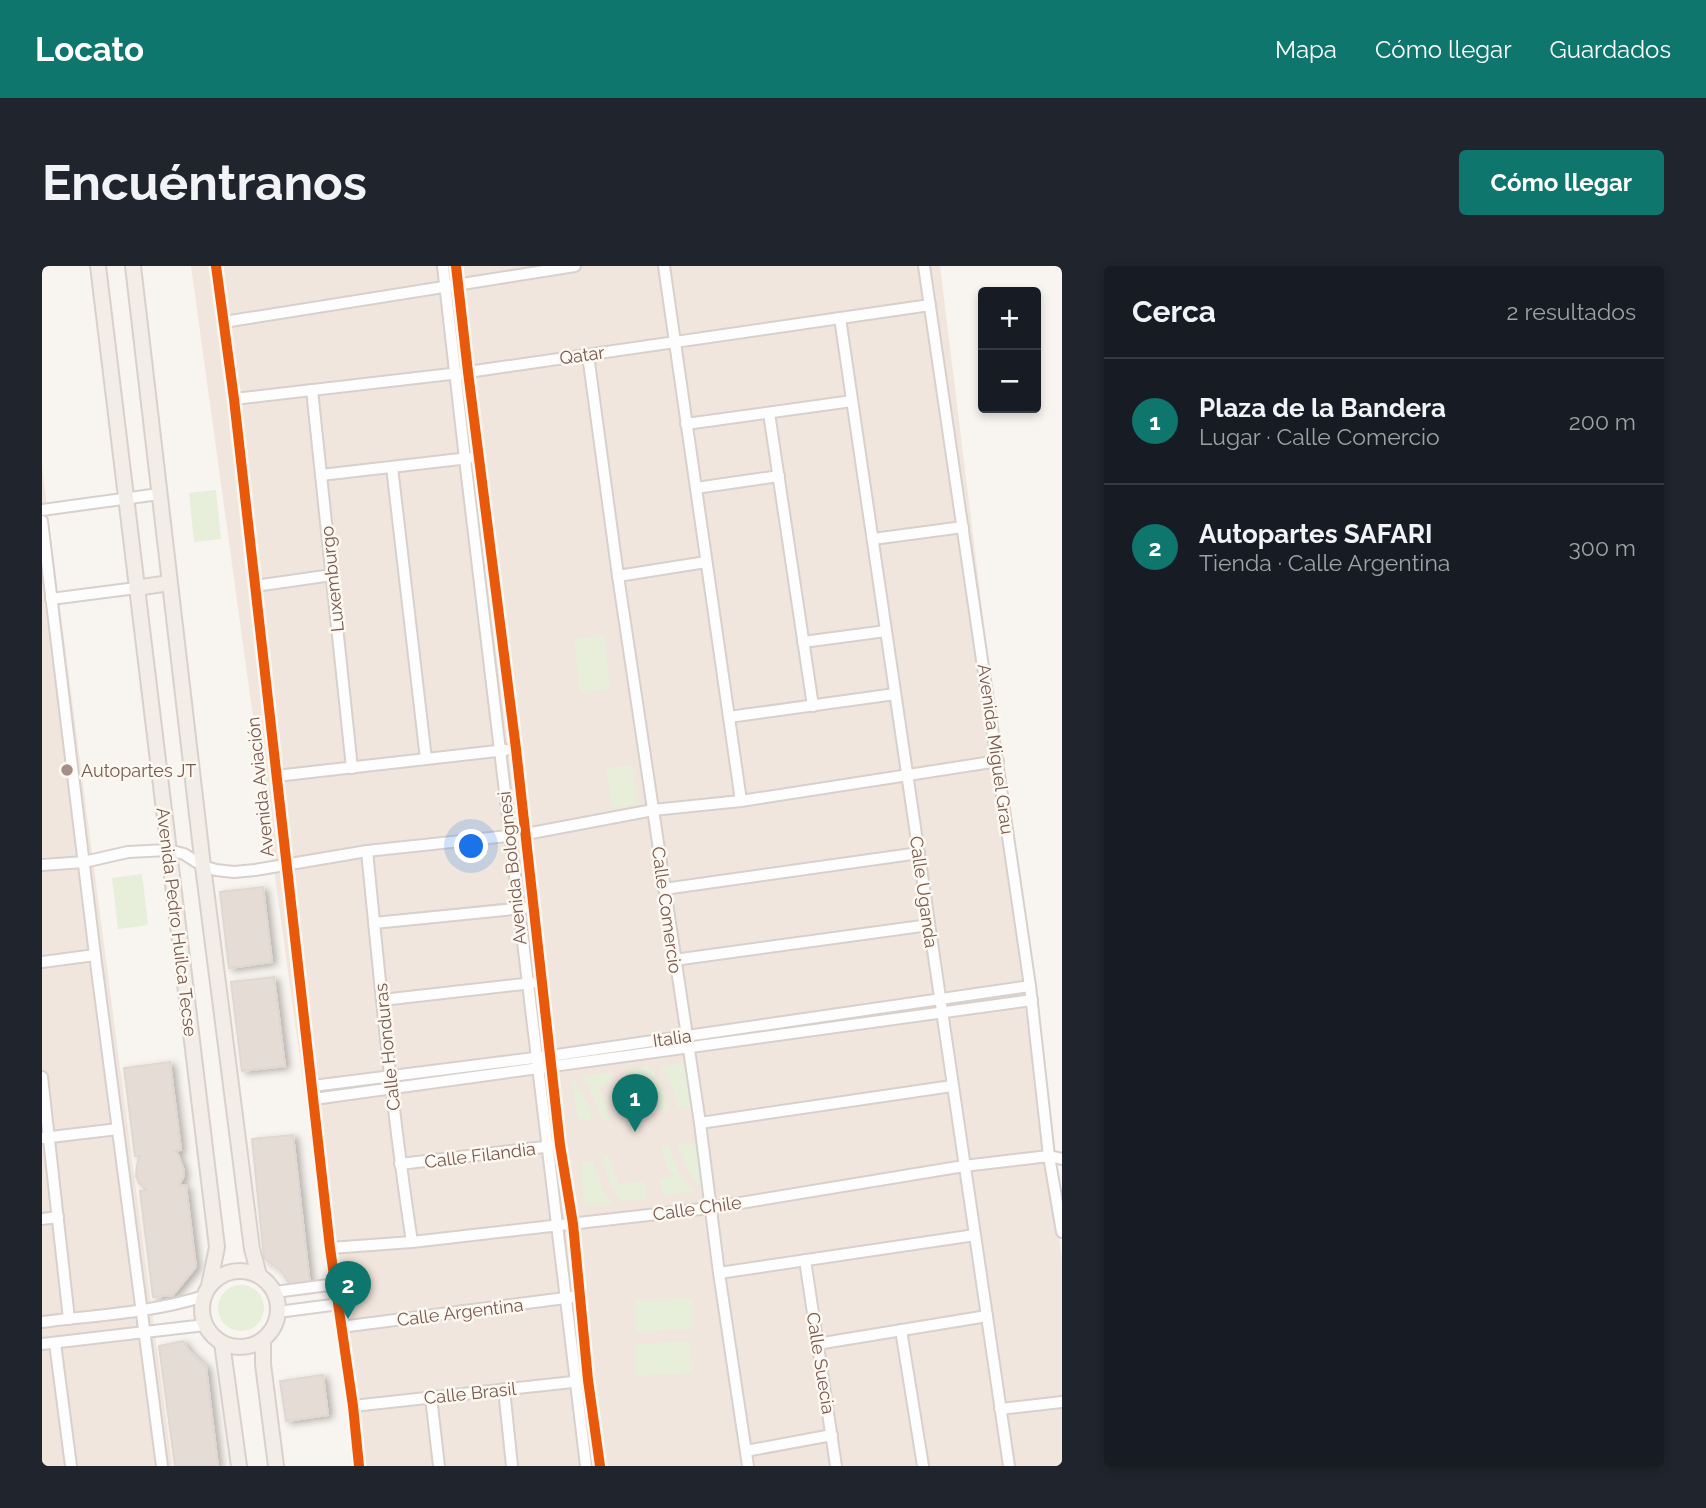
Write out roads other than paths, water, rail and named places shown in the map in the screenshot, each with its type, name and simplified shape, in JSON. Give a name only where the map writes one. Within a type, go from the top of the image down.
[{"type":"main road","name":"Avenida Pedro Huilca Tecse","points":[[98,266],[217,1247],[206,1291]]},
{"type":"main road","name":"Avenida Pedro Huilca Tecse","points":[[133,266],[202,866],[252,1250],[259,1275]]},
{"type":"main road","points":[[136,588],[169,583]]},
{"type":"main road","points":[[237,1270],[259,1275],[275,1292],[278,1302],[276,1323],[271,1332],[253,1345],[232,1347],[222,1343],[209,1333],[205,1325],[201,1306],[206,1291],[216,1278],[226,1273],[237,1270]]},
{"type":"main road","points":[[262,1340],[276,1466]]},
{"type":"main road","points":[[222,1343],[239,1466]]},
{"type":"street","name":"Avenida Aviación","points":[[216,266],[234,399],[330,1248],[359,1466]]},
{"type":"street","name":"Avenida Bolognesi","points":[[443,266],[586,1466]]},
{"type":"street","name":"Avenida Bolognesi","points":[[456,266],[600,1466]]},
{"type":"street","points":[[225,322],[575,266]]},
{"type":"street","points":[[664,266],[741,800]]},
{"type":"street","name":"Avenida Miguel Grau","points":[[924,266],[998,761],[1032,1000],[1049,1156],[1062,1232]]},
{"type":"street","name":"Qatar","points":[[234,399],[468,372],[930,305]]},
{"type":"street","name":"Calle Uganda","points":[[840,318],[1009,1466]]},
{"type":"street","name":"Calle Comercio","points":[[588,355],[748,1466]]},
{"type":"street","name":"Luxemburgo","points":[[312,390],[352,768]]},
{"type":"street","points":[[686,424],[852,401]]},
{"type":"street","points":[[769,413],[813,706]]},
{"type":"street","points":[[321,475],[479,457]]},
{"type":"street","points":[[392,467],[426,759]]},
{"type":"street","points":[[696,488],[779,476]]},
{"type":"street","points":[[42,510],[159,494]]},
{"type":"street","points":[[42,521],[162,1466]]},
{"type":"street","points":[[873,539],[963,527]]},
{"type":"street","points":[[618,576],[706,562]]},
{"type":"street","points":[[255,586],[332,575]]},
{"type":"street","points":[[51,598],[136,588]]},
{"type":"street","points":[[803,642],[886,631]]},
{"type":"street","points":[[42,639],[56,638]]},
{"type":"street","points":[[729,717],[895,694]]},
{"type":"street","points":[[276,776],[516,749]]},
{"type":"street","points":[[42,865],[84,862],[128,852],[168,850],[184,854],[202,866],[216,870],[255,870],[367,851],[526,834],[653,810],[741,800],[998,761]]},
{"type":"street","name":"Calle Honduras","points":[[367,851],[390,1088],[412,1242]]},
{"type":"street","points":[[664,889],[919,853]]},
{"type":"street","points":[[374,923],[534,907]]},
{"type":"street","points":[[674,960],[929,926]]},
{"type":"street","points":[[42,962],[95,955]]},
{"type":"street","points":[[382,1000],[542,982]]},
{"type":"street","name":"Italia","points":[[313,1086],[389,1076],[537,1063],[687,1042],[1030,986]]},
{"type":"street","points":[[687,1042],[1032,1000]]},
{"type":"street","points":[[314,1099],[537,1063]]},
{"type":"street","points":[[42,1077],[45,1138],[58,1217],[69,1318]]},
{"type":"street","points":[[700,1123],[952,1086]]},
{"type":"street","points":[[45,1138],[118,1129]]},
{"type":"street","name":"Calle Filandia","points":[[400,1164],[560,1145]]},
{"type":"street","name":"Calle Chile","points":[[330,1248],[412,1242],[710,1208],[964,1166],[1049,1156],[1062,1158]]},
{"type":"street","points":[[42,1219],[58,1217]]},
{"type":"street","points":[[719,1273],[975,1235]]},
{"type":"street","name":"Calle Suecia","points":[[805,1260],[836,1466]]},
{"type":"street","points":[[275,1292],[336,1284]]},
{"type":"street","points":[[42,1322],[179,1304],[206,1291]]},
{"type":"street","name":"Calle Argentina","points":[[341,1327],[579,1296]]},
{"type":"street","points":[[278,1312],[339,1304]]},
{"type":"street","points":[[817,1344],[986,1316]]},
{"type":"street","points":[[42,1344],[205,1325]]},
{"type":"street","points":[[901,1330],[923,1466]]},
{"type":"street","points":[[55,1343],[71,1466]]},
{"type":"street","name":"Calle Brasil","points":[[353,1406],[588,1380]]},
{"type":"street","points":[[503,1389],[512,1466]]},
{"type":"street","points":[[431,1397],[439,1466]]},
{"type":"street","points":[[1000,1409],[1062,1402]]},
{"type":"street","points":[[746,1451],[832,1435]]},
{"type":"place","name":"Autopartes JT","points":[[67,770]]},
{"type":"place","name":"Plaza de la Bandera","points":[[635,1132]]},
{"type":"place","name":"Autopartes SAFARI","points":[[348,1319]]}]
